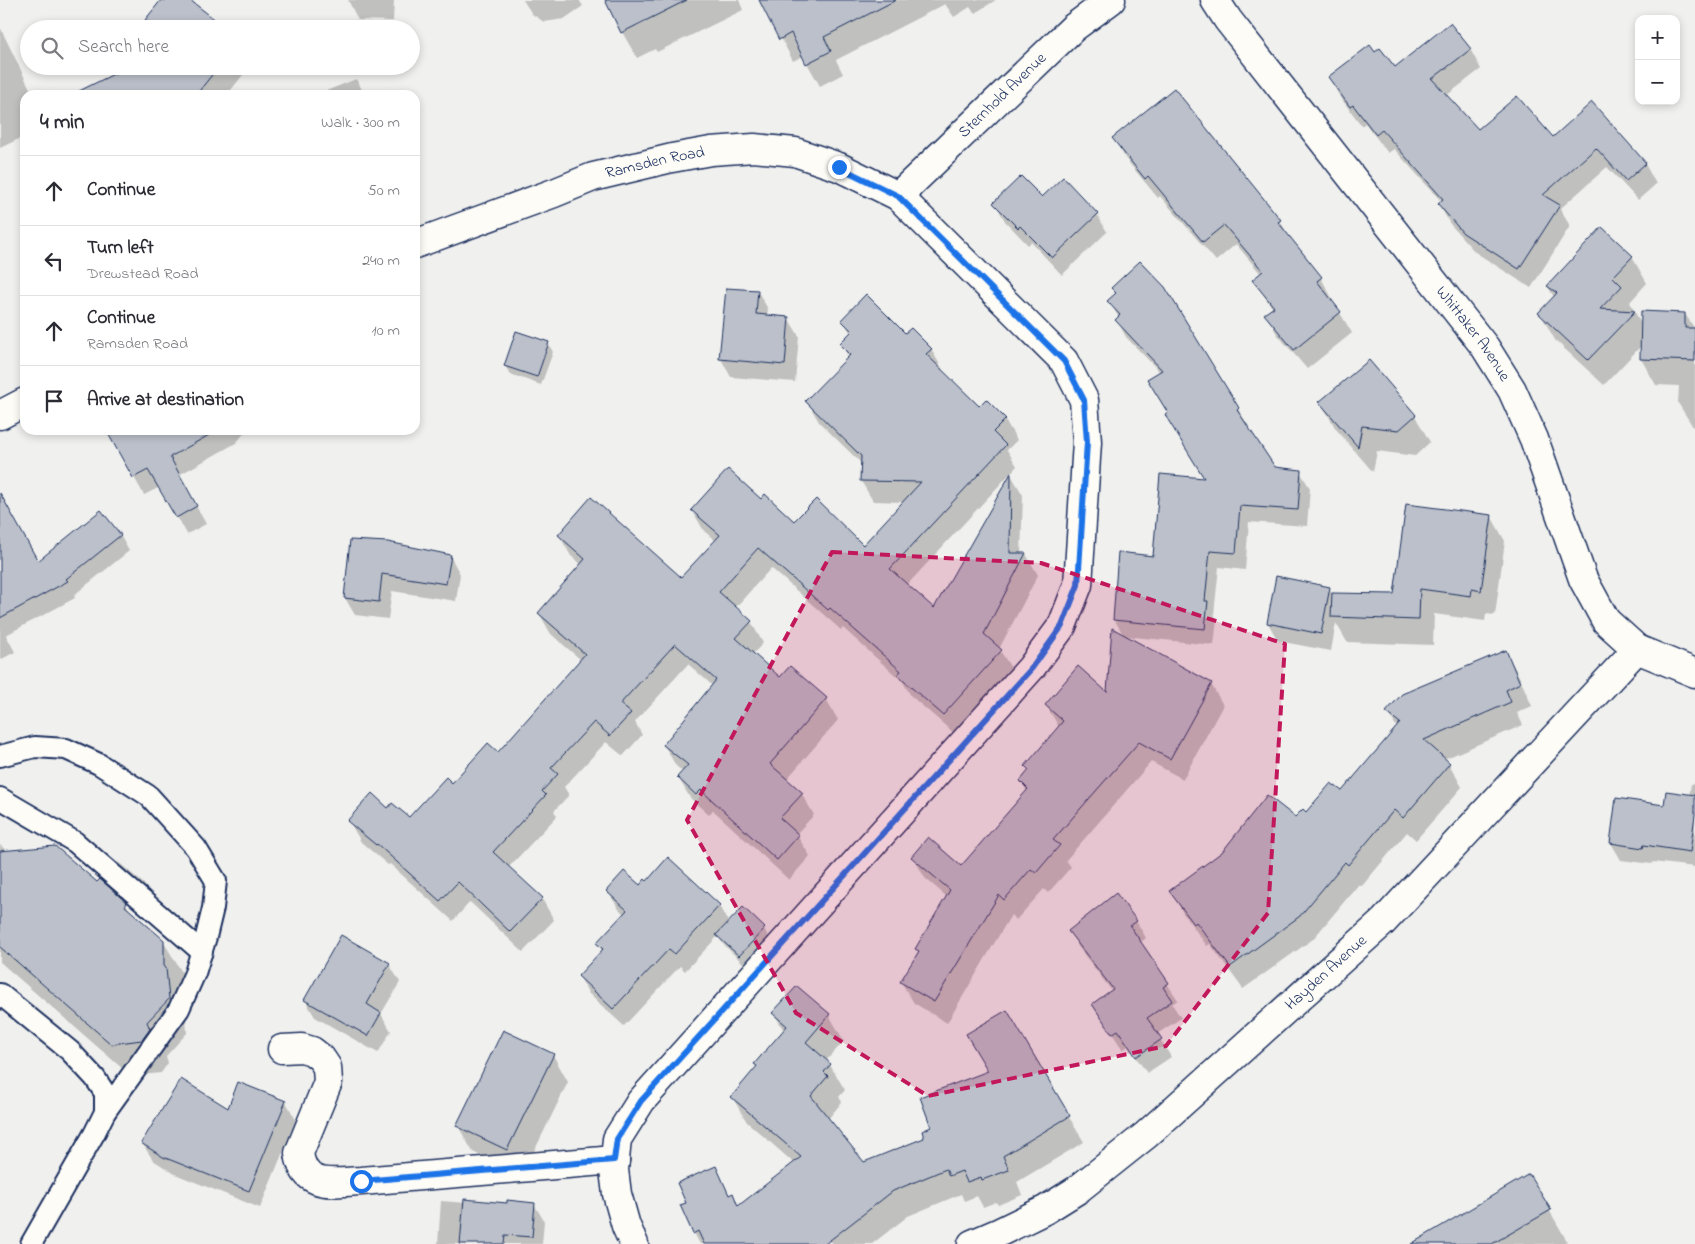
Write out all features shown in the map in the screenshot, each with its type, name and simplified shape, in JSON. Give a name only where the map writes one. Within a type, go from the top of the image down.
[{"type":"street","name":"Sternhold Avenue","points":[[898,196],[1073,28],[1111,0]]},
{"type":"street","name":"Whittaker Avenue","points":[[1215,0],[1234,28],[1485,347],[1512,390],[1534,439],[1583,579],[1606,621],[1637,649],[1695,673]]},
{"type":"street","name":"Ramsden Road","points":[[420,242],[593,177],[672,158],[711,151],[754,148],[795,152],[839,167],[898,196],[1064,361],[1084,400],[1087,442],[1078,585],[1062,626],[1032,668],[641,1101],[617,1139],[614,1160],[616,1194],[633,1244]]},
{"type":"street","points":[[0,415],[20,405]]},
{"type":"street","name":"Hayden Avenue","points":[[972,1244],[1045,1210],[1077,1190],[1153,1129],[1383,922],[1637,649]]},
{"type":"street","points":[[282,1049],[302,1048],[312,1051],[321,1058],[327,1068],[328,1082],[299,1153],[301,1164],[313,1179],[325,1183],[361,1181],[614,1160]]},
{"type":"lane","points":[[0,756],[35,747],[66,749],[99,764],[149,796],[196,848],[216,881],[213,908],[202,952],[179,1009],[105,1112],[31,1244]]},
{"type":"lane","points":[[0,798],[75,842],[202,952]]},
{"type":"lane","points":[[0,994],[70,1051],[95,1078],[105,1094],[105,1112]]},
{"type":"highlighted area","points":[[832,552],[1041,563],[1285,644],[1268,913],[1166,1046],[928,1096],[796,1013],[687,820]]},
{"type":"building","points":[[161,0],[190,0],[216,20],[145,20]]},
{"type":"building","points":[[605,0],[687,0],[621,33]]},
{"type":"building","points":[[759,0],[896,0],[824,37],[831,51],[806,64],[791,33],[779,40]]},
{"type":"building","points":[[1450,23],[1471,49],[1432,79],[1478,129],[1517,96],[1553,137],[1592,102],[1646,163],[1626,181],[1596,148],[1543,195],[1560,205],[1519,269],[1463,233],[1438,204],[1443,199],[1382,130],[1376,135],[1353,105],[1350,107],[1328,77],[1370,45],[1375,52],[1380,48],[1395,67]]},
{"type":"building","points":[[112,75],[212,75],[200,90],[81,90]]},
{"type":"building","points":[[1174,88],[1281,220],[1278,222],[1322,277],[1317,281],[1341,312],[1294,350],[1264,314],[1274,307],[1252,280],[1263,271],[1224,225],[1203,242],[1148,176],[1145,179],[1112,138]]},
{"type":"building","points":[[1021,176],[1042,197],[1063,177],[1098,214],[1052,258],[1020,226],[1018,228],[993,203]]},
{"type":"building","points":[[1602,227],[1633,256],[1613,277],[1622,286],[1600,309],[1635,311],[1588,360],[1538,313],[1557,293],[1547,286]]},
{"type":"building","points":[[1140,261],[1165,287],[1239,408],[1237,410],[1275,467],[1301,470],[1298,510],[1240,506],[1236,553],[1210,551],[1205,601],[1208,601],[1205,629],[1113,620],[1118,552],[1153,556],[1160,474],[1204,478],[1165,415],[1168,413],[1147,379],[1162,370],[1115,320],[1120,315],[1107,301],[1116,293],[1111,288]]},
{"type":"building","points":[[726,288],[758,290],[756,314],[789,317],[785,365],[719,359]]},
{"type":"building","points":[[866,294],[905,333],[911,328],[932,349],[926,354],[979,406],[986,399],[1006,419],[993,432],[1006,445],[890,569],[934,608],[1011,473],[1010,553],[1026,553],[984,634],[1002,650],[943,715],[897,675],[901,671],[758,548],[719,592],[752,621],[736,638],[780,677],[790,666],[827,698],[770,764],[803,793],[780,818],[799,835],[777,860],[701,790],[696,795],[677,777],[688,765],[663,745],[716,680],[675,644],[620,704],[631,713],[610,736],[594,722],[551,768],[558,774],[542,791],[546,795],[493,852],[543,898],[510,932],[458,882],[440,901],[377,844],[347,821],[372,793],[388,808],[392,803],[409,817],[446,777],[452,783],[488,743],[498,752],[585,654],[538,613],[585,559],[558,535],[591,497],[681,577],[720,535],[691,510],[728,469],[761,499],[765,494],[794,521],[816,499],[863,545],[921,482],[860,481],[861,456],[805,401],[850,355],[839,344],[852,331],[841,320]]},
{"type":"building","points":[[1641,311],[1685,313],[1685,328],[1695,328],[1695,361],[1640,359]]},
{"type":"building","points":[[516,331],[549,342],[537,377],[504,366]]},
{"type":"building","points":[[1369,360],[1416,415],[1399,430],[1362,426],[1358,447],[1319,402]]},
{"type":"building","points":[[109,435],[209,435],[170,457],[197,506],[176,518],[148,470],[133,478]]},
{"type":"building","points":[[0,493],[38,561],[101,510],[121,535],[66,579],[68,581],[0,618]]},
{"type":"building","points":[[1406,504],[1492,515],[1481,591],[1472,589],[1471,596],[1420,589],[1419,620],[1331,617],[1332,593],[1394,594]]},
{"type":"building","points":[[350,540],[388,542],[451,555],[446,584],[382,574],[379,602],[344,598]]},
{"type":"building","points":[[1276,576],[1330,587],[1321,634],[1267,623]]},
{"type":"building","points":[[1112,628],[1212,683],[1170,759],[1139,742],[1053,840],[1060,845],[1036,873],[1031,869],[1004,900],[999,895],[934,1002],[900,982],[919,951],[915,949],[950,890],[911,857],[928,837],[961,866],[1028,789],[1020,781],[1029,770],[1025,766],[1063,721],[1045,705],[1078,666],[1107,692]]},
{"type":"building","points":[[1506,650],[1520,683],[1506,690],[1511,702],[1424,740],[1450,763],[1403,818],[1394,810],[1348,865],[1345,862],[1300,916],[1230,967],[1196,922],[1194,924],[1169,891],[1222,852],[1267,795],[1295,817],[1303,809],[1306,812],[1331,783],[1342,791],[1400,723],[1386,712],[1402,694]]},
{"type":"building","points":[[1666,791],[1695,795],[1695,815],[1690,852],[1644,845],[1643,848],[1610,843],[1616,798],[1664,805]]},
{"type":"building","points":[[55,846],[97,882],[100,879],[127,903],[125,906],[164,940],[164,966],[166,968],[169,999],[147,1022],[150,1029],[142,1040],[111,1044],[0,947],[0,851]]},
{"type":"building","points":[[668,857],[720,905],[675,954],[669,949],[613,1009],[578,976],[603,949],[596,943],[627,910],[606,891],[624,871],[640,885],[645,879],[647,881]]},
{"type":"building","points":[[1116,893],[1137,921],[1130,926],[1169,983],[1163,987],[1172,1001],[1147,1018],[1162,1039],[1136,1057],[1118,1030],[1112,1034],[1092,1004],[1113,989],[1068,931]]},
{"type":"building","points":[[743,907],[765,928],[739,956],[716,935]]},
{"type":"building","points":[[341,935],[390,963],[367,1004],[381,1013],[368,1036],[304,1000]]},
{"type":"building","points":[[797,986],[830,1014],[806,1042],[831,1064],[824,1072],[828,1076],[811,1096],[864,1162],[924,1138],[922,1131],[931,1127],[920,1097],[988,1071],[966,1034],[1007,1010],[1070,1116],[1003,1156],[1009,1170],[982,1180],[981,1177],[967,1182],[962,1171],[949,1176],[946,1169],[893,1191],[825,1244],[704,1244],[698,1231],[693,1234],[680,1205],[686,1203],[677,1183],[716,1166],[729,1195],[733,1193],[738,1206],[801,1157],[731,1097],[757,1066],[754,1064],[787,1026],[772,1013]]},
{"type":"building","points":[[503,1030],[554,1054],[507,1150],[456,1126]]},
{"type":"building","points":[[181,1079],[228,1108],[238,1082],[286,1101],[249,1191],[163,1157],[141,1143]]},
{"type":"building","points":[[1529,1174],[1551,1210],[1492,1244],[1411,1244]]},
{"type":"building","points":[[464,1199],[507,1203],[507,1200],[535,1203],[532,1237],[505,1235],[504,1244],[460,1244]]},
{"type":"route","points":[[361,1181],[614,1160],[617,1139],[641,1101],[1032,668],[1062,626],[1078,585],[1087,442],[1084,400],[1064,361],[898,196],[839,167]]}]
